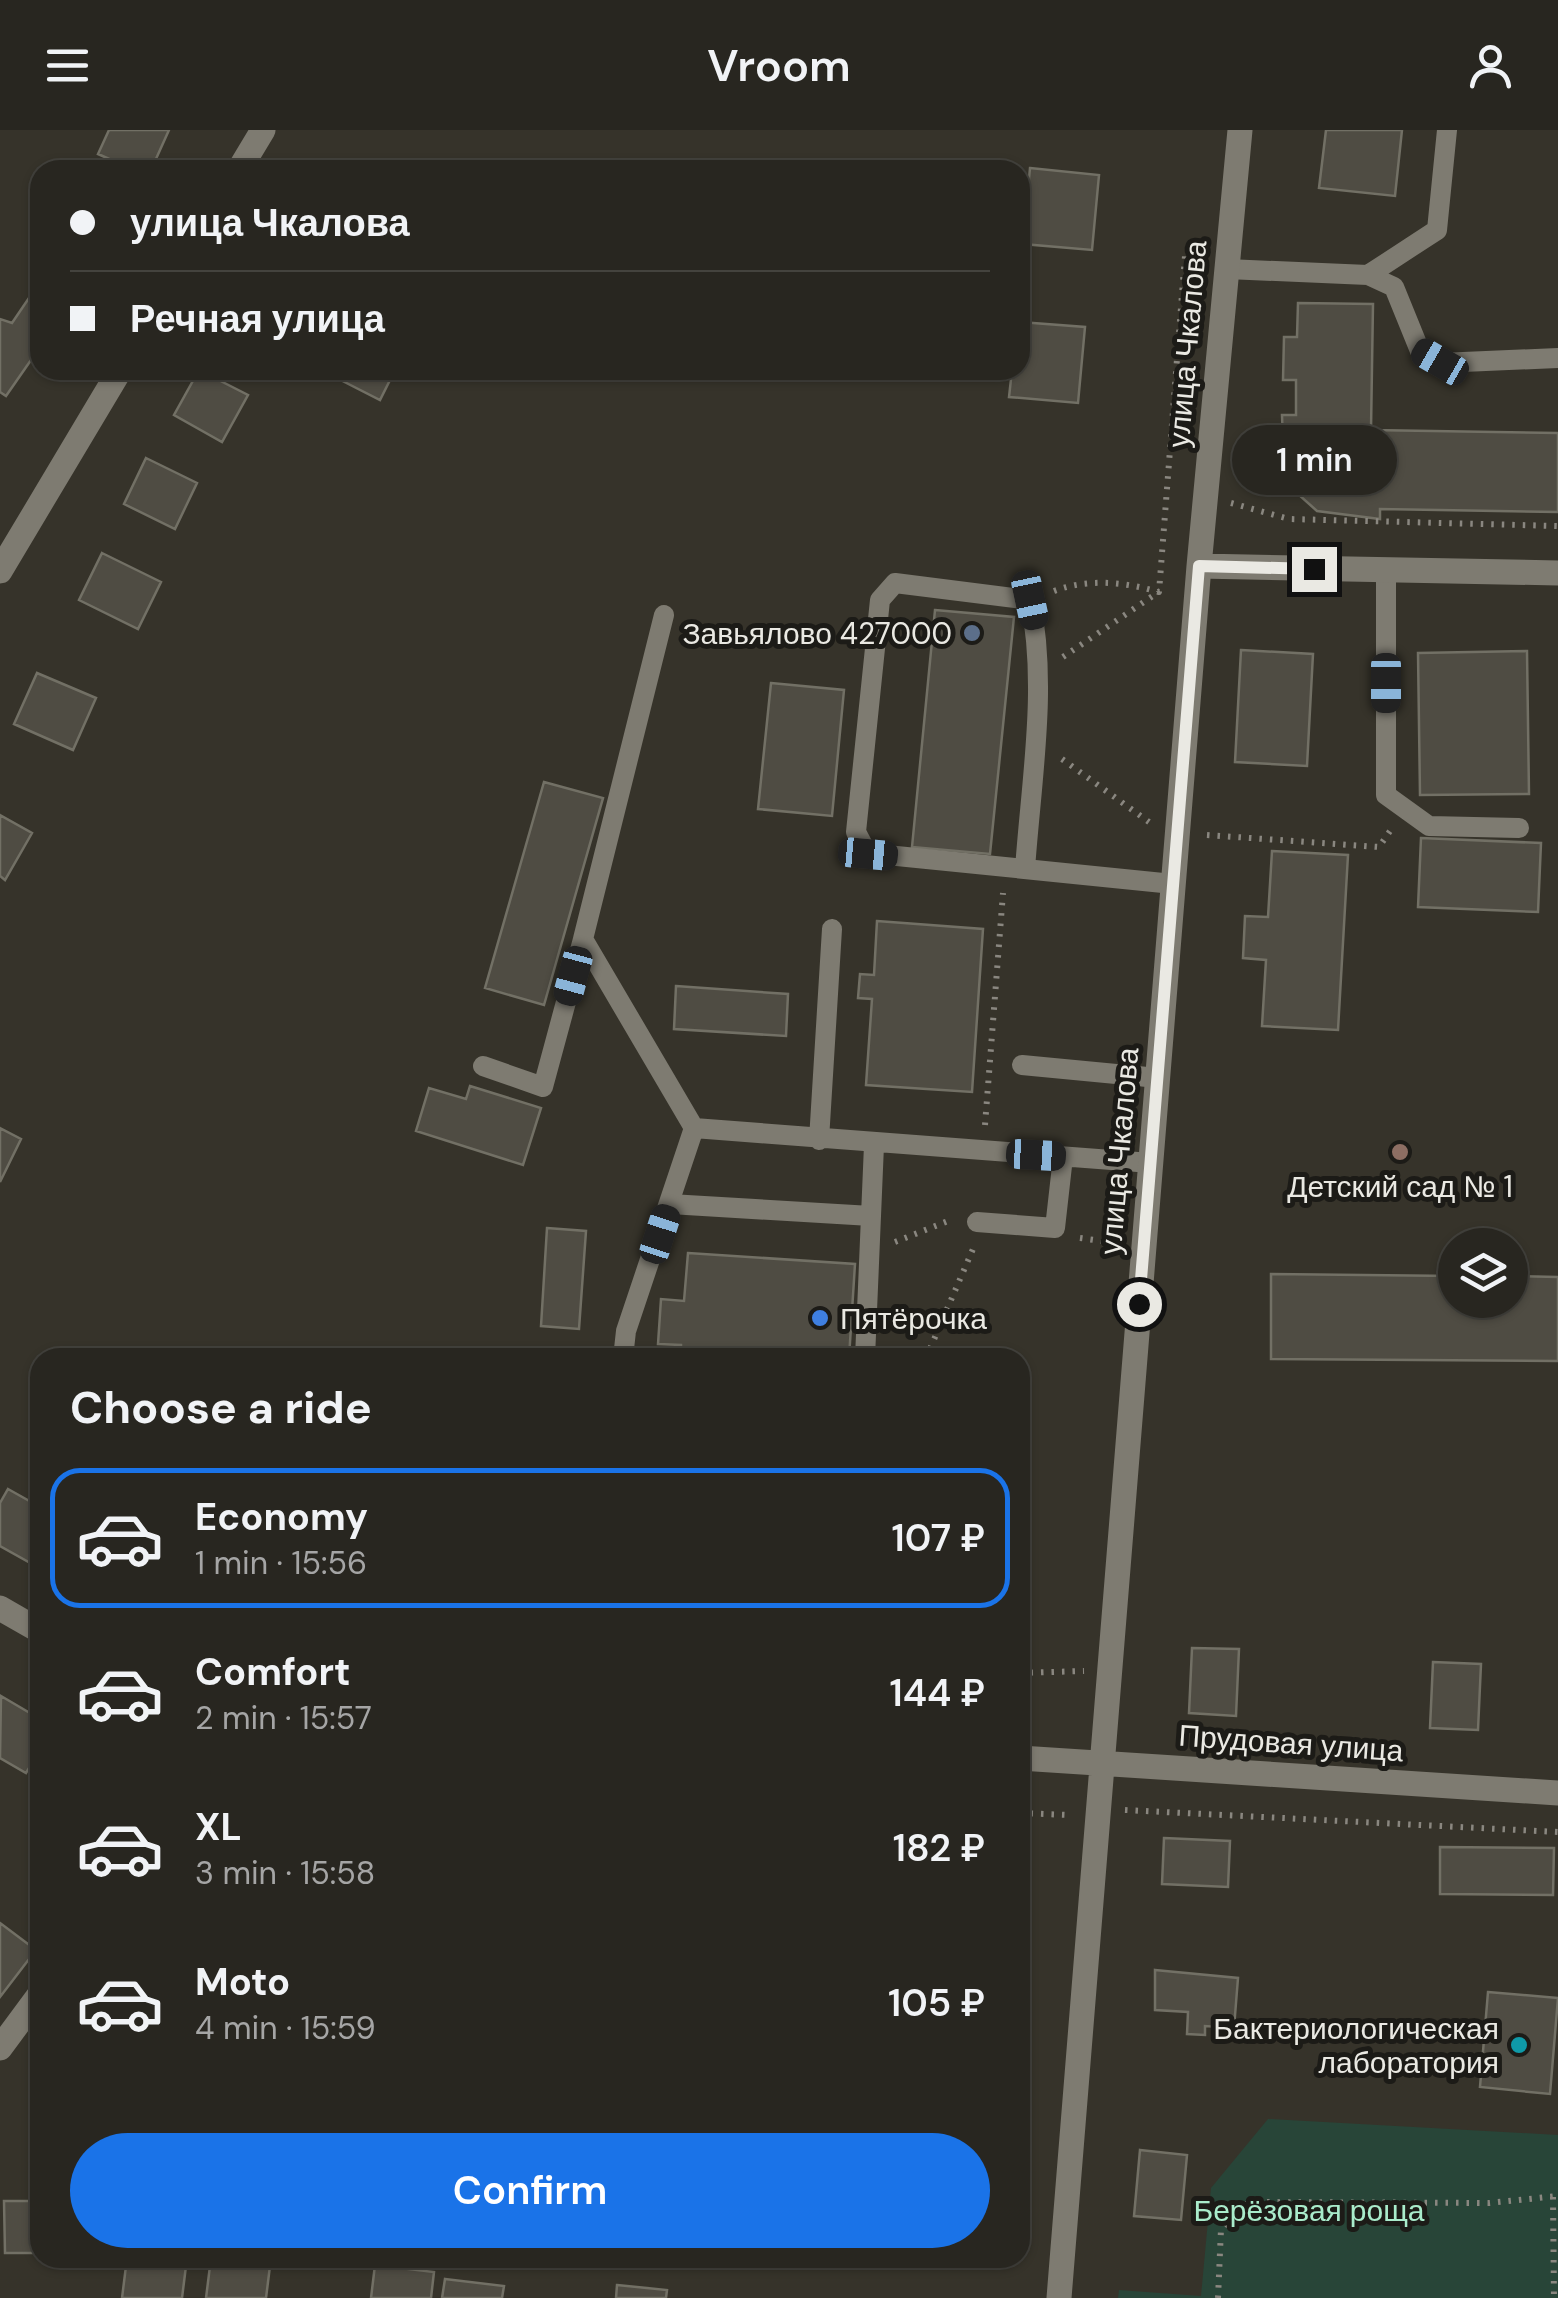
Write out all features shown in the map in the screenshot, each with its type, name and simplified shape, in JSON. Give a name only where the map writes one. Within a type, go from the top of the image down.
[{"type":"street","points":[[245,160],[263,130]]},
{"type":"street","name":"улица Чкалова","points":[[1059,2298],[1199,566],[1240,130]]},
{"type":"street","points":[[0,571],[114,380]]},
{"type":"street","points":[[1199,566],[1558,573]]},
{"type":"street","points":[[0,1608],[30,1625]]},
{"type":"street","name":"Прудовая улица","points":[[1030,1759],[1558,1792]]},
{"type":"street","points":[[0,2048],[30,2008]]},
{"type":"lane","points":[[1368,275],[1437,230],[1447,130]]},
{"type":"lane","points":[[1227,268],[1368,275],[1394,287],[1420,351],[1440,362],[1558,358]]},
{"type":"lane","points":[[1386,570],[1386,795],[1429,826],[1520,828]]},
{"type":"lane","points":[[1015,868],[1034,739],[1036,625],[1030,600],[896,584],[880,600],[856,832],[868,854],[1174,884]]},
{"type":"lane","points":[[482,1066],[543,1087],[664,615]]},
{"type":"lane","points":[[818,1140],[832,929]]},
{"type":"lane","points":[[583,939],[694,1128],[626,1331],[624,1348]]},
{"type":"lane","points":[[1022,1064],[1158,1078]]},
{"type":"lane","points":[[694,1128],[874,1145],[1150,1163]]},
{"type":"lane","points":[[865,1348],[874,1145]]},
{"type":"lane","points":[[977,1222],[1055,1228],[1063,1157]]},
{"type":"lane","points":[[670,1204],[871,1216]]},
{"type":"path","points":[[1158,592],[1185,256]]},
{"type":"path","points":[[1206,498],[1289,518],[1558,526]]},
{"type":"path","points":[[1035,674],[1199,566]]},
{"type":"path","points":[[1030,600],[1070,585],[1125,582],[1158,592]]},
{"type":"path","points":[[1034,739],[1177,838],[1379,847],[1405,809]]},
{"type":"path","points":[[983,1152],[1015,868]]},
{"type":"path","points":[[870,1253],[950,1219],[977,1222],[977,1241],[930,1348]]},
{"type":"path","points":[[1030,1814],[1098,1817],[1129,1808],[1558,1832]]},
{"type":"path","points":[[1218,2298],[1221,2230],[1249,2202],[1489,2204],[1556,2196],[1554,2298]]},
{"type":"green space","name":"Берёзовая роща","points":[[1268,2119],[1558,2135],[1558,2298],[1118,2298],[1119,2290],[1201,2296],[1211,2188]]},
{"type":"building","points":[[109,130],[169,130],[156,160],[112,160],[98,154]]},
{"type":"building","points":[[1326,130],[1402,130],[1395,196],[1319,188]]},
{"type":"building","points":[[1030,168],[1099,175],[1092,250],[1030,245]]},
{"type":"building","points":[[30,296],[30,361],[6,396],[0,392],[0,319],[12,323]]},
{"type":"building","points":[[1298,303],[1373,304],[1371,430],[1558,433],[1558,512],[1380,509],[1380,519],[1317,511],[1298,494],[1288,471],[1283,443],[1282,415],[1296,415],[1296,380],[1283,380],[1284,337],[1297,337]]},
{"type":"building","points":[[1030,323],[1085,327],[1078,403],[1009,397],[1011,380],[1030,380]]},
{"type":"building","points":[[193,380],[219,380],[248,395],[222,442],[174,415]]},
{"type":"building","points":[[341,380],[390,380],[380,400]]},
{"type":"building","points":[[146,458],[197,483],[175,529],[124,504]]},
{"type":"building","points":[[102,553],[161,582],[138,629],[79,600]]},
{"type":"building","points":[[935,610],[1014,617],[990,854],[912,847]]},
{"type":"building","points":[[1241,650],[1313,654],[1307,766],[1235,762]]},
{"type":"building","points":[[1527,651],[1529,794],[1420,795],[1418,653]]},
{"type":"building","points":[[37,673],[96,698],[73,750],[14,724]]},
{"type":"building","points":[[771,683],[844,690],[832,816],[758,809]]},
{"type":"building","points":[[544,782],[603,798],[544,1005],[485,988]]},
{"type":"building","points":[[0,815],[32,833],[5,880],[0,876]]},
{"type":"building","points":[[1421,838],[1541,843],[1538,912],[1418,907]]},
{"type":"building","points":[[1272,851],[1348,855],[1338,1030],[1262,1026],[1266,960],[1243,958],[1245,916],[1268,917]]},
{"type":"building","points":[[877,921],[983,929],[972,1092],[866,1085],[872,999],[858,998],[860,974],[874,975]]},
{"type":"building","points":[[676,986],[788,994],[786,1036],[674,1029]]},
{"type":"building","points":[[470,1086],[541,1108],[523,1165],[416,1131],[429,1088],[466,1099]]},
{"type":"building","points":[[0,1128],[21,1139],[0,1182]]},
{"type":"building","points":[[547,1228],[586,1231],[579,1329],[541,1326]]},
{"type":"building","points":[[688,1253],[855,1264],[850,1348],[681,1348],[658,1344],[661,1299],[684,1301]]},
{"type":"building","points":[[1271,1274],[1438,1276],[1438,1318],[1528,1318],[1528,1276],[1558,1277],[1558,1361],[1271,1359]]},
{"type":"building","points":[[8,1489],[30,1501],[30,1563],[0,1546],[0,1503]]},
{"type":"building","points":[[1192,1648],[1239,1649],[1236,1716],[1189,1713]]},
{"type":"building","points":[[1433,1662],[1481,1664],[1478,1730],[1430,1728]]},
{"type":"building","points":[[1,1696],[30,1713],[30,1766],[26,1773],[0,1758]]},
{"type":"building","points":[[1164,1838],[1230,1841],[1228,1887],[1162,1884]]},
{"type":"building","points":[[1440,1847],[1554,1848],[1553,1895],[1440,1894]]},
{"type":"building","points":[[0,1923],[30,1946],[30,1958],[0,1997]]},
{"type":"building","points":[[1155,1970],[1238,1978],[1234,2028],[1205,2026],[1205,2035],[1187,2034],[1188,2012],[1155,2010]]},
{"type":"building","name":"Бактериологическая лаборатория","points":[[1488,1992],[1558,1998],[1550,2094],[1480,2087]]},
{"type":"building","points":[[1140,2150],[1187,2155],[1181,2220],[1134,2216]]},
{"type":"building","points":[[4,2201],[30,2201],[30,2253],[5,2253]]},
{"type":"building","points":[[126,2268],[186,2268],[182,2298],[122,2298]]},
{"type":"building","points":[[210,2268],[270,2268],[266,2298],[206,2298]]},
{"type":"building","points":[[375,2268],[434,2272],[431,2298],[371,2298]]},
{"type":"building","points":[[445,2279],[504,2286],[502,2298],[442,2298]]},
{"type":"building","points":[[617,2285],[667,2290],[666,2298],[616,2298]]},
{"type":"place","name":"Завьялово 427000","points":[[972,633]]},
{"type":"place","name":"Детский сад № 1","points":[[1400,1152]]},
{"type":"place","name":"Пятёрочка","points":[[820,1318]]},
{"type":"place","name":"Бактериологическая лаборатория","points":[[1519,2045]]},
{"type":"route","points":[[1139,1304],[1199,566],[1314,569]]}]
